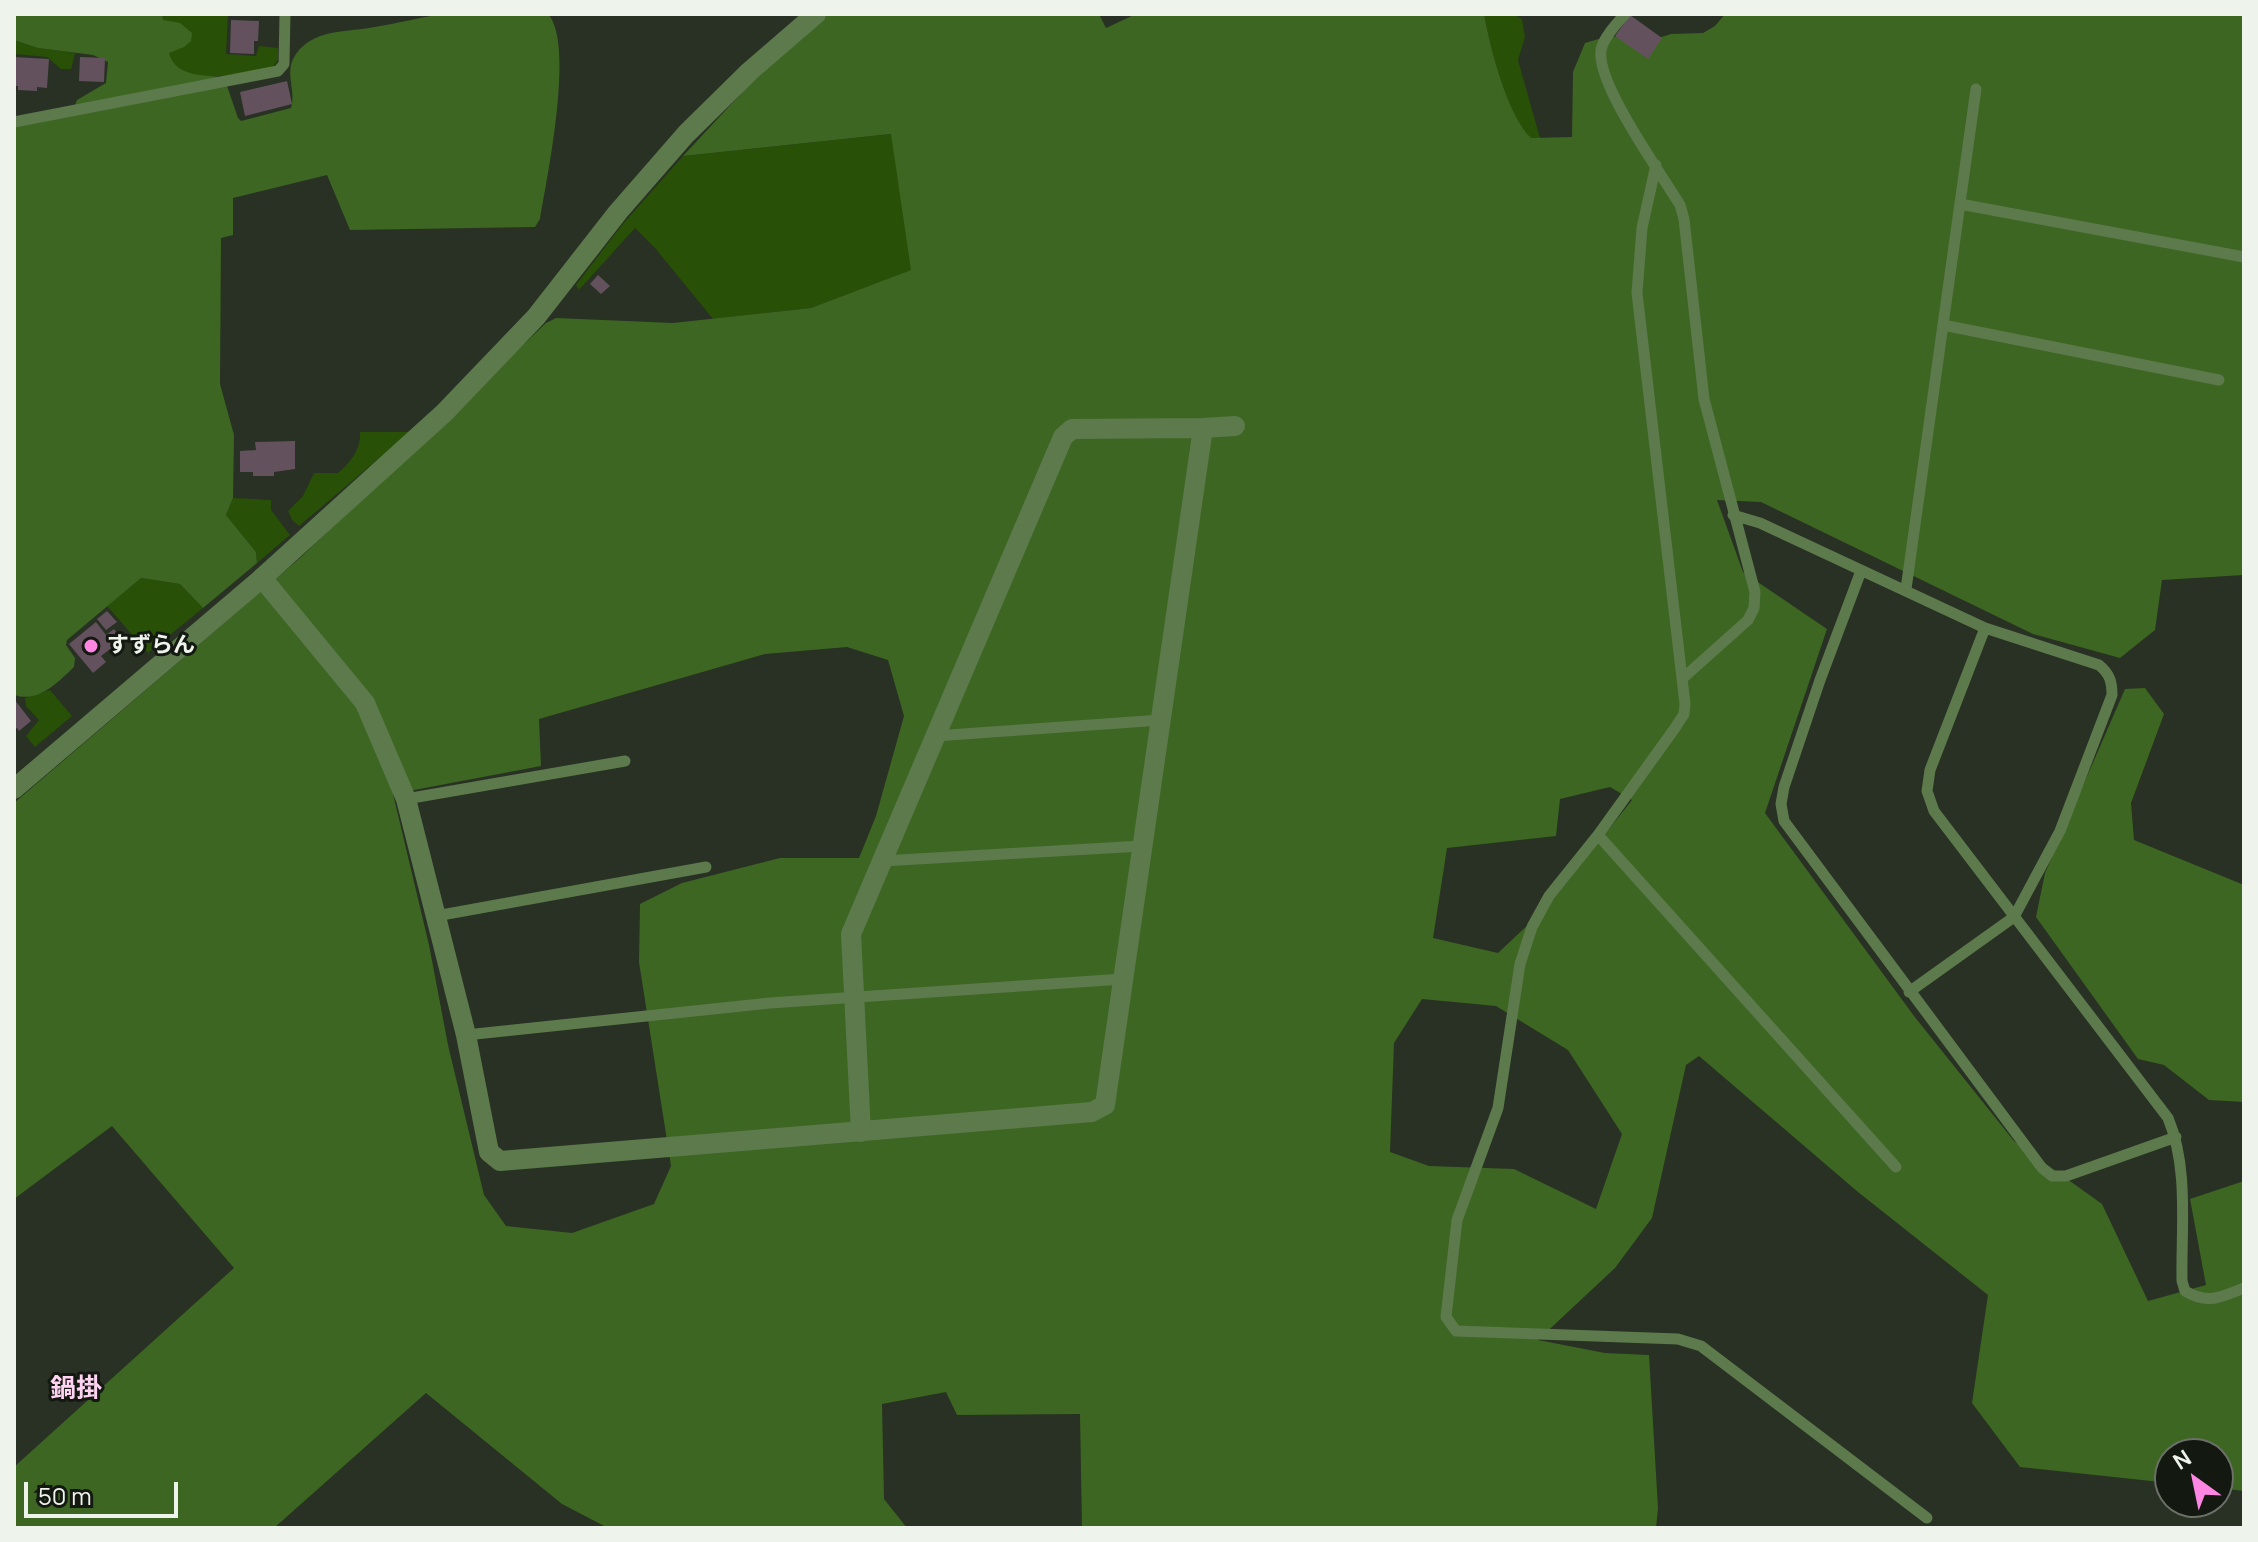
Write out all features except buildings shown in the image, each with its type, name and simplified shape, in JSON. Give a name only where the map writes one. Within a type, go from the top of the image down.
[{"type":"street","points":[[14,789],[262,578],[444,413],[536,317],[618,212],[686,134],[750,71],[816,14]]},
{"type":"street","points":[[861,1132],[851,934],[1063,437],[1072,429],[1235,426]]},
{"type":"street","points":[[262,578],[365,703],[406,799],[466,1035],[489,1152],[500,1161],[1092,1112],[1105,1105],[1203,428]]},
{"type":"lane","points":[[14,122],[278,71],[284,64],[285,14]]},
{"type":"lane","points":[[1625,14],[1601,47],[1601,66],[1609,88],[1680,205],[1704,399],[1755,592],[1754,608],[1748,620],[1682,679]]},
{"type":"lane","points":[[1906,589],[1976,89]]},
{"type":"lane","points":[[1656,165],[1642,228],[1636,279],[1684,714],[1598,835],[1549,896],[1532,927],[1520,964],[1498,1108],[1457,1220],[1446,1317],[1456,1331],[1678,1339],[1701,1346],[1927,1518]]},
{"type":"lane","points":[[1960,204],[2244,257]]},
{"type":"lane","points":[[1943,325],[2219,380]]},
{"type":"lane","points":[[1733,515],[1760,523],[1985,628],[2099,665],[2108,672],[2112,695],[2060,831],[2014,917],[1909,992]]},
{"type":"lane","points":[[1861,571],[1784,787],[1781,804],[1784,821],[2042,1168],[2052,1176],[2066,1176],[2176,1137]]},
{"type":"lane","points":[[1985,628],[1930,770],[1927,791],[1934,811],[2168,1118],[2181,1158],[2182,1281],[2185,1291],[2198,1299],[2212,1300],[2244,1288]]},
{"type":"lane","points":[[935,736],[1161,720]]},
{"type":"lane","points":[[406,799],[625,761]]},
{"type":"lane","points":[[1598,835],[1896,1167]]},
{"type":"lane","points":[[882,861],[1142,846]]},
{"type":"lane","points":[[436,916],[706,867]]},
{"type":"lane","points":[[466,1035],[770,1003],[1123,979]]},
{"type":"green space","points":[[455,13],[548,14],[556,30],[559,53],[553,144],[540,219],[535,227],[350,230],[327,175],[233,198],[233,235],[221,238],[220,384],[234,435],[233,498],[226,515],[256,552],[257,563],[203,608],[180,584],[141,578],[67,640],[66,645],[75,658],[74,667],[47,690],[23,697],[14,695],[14,125],[72,114],[77,100],[106,83],[108,62],[93,55],[38,48],[14,40],[14,14],[162,14],[163,20],[180,23],[192,33],[191,41],[169,53],[172,61],[184,71],[224,77],[241,121],[291,108],[292,61],[311,40],[329,34]]},
{"type":"green space","points":[[162,14],[228,14],[226,54],[256,56],[259,46],[278,48],[278,60],[273,67],[220,76],[180,70],[172,63],[168,52]]},
{"type":"green space","points":[[828,14],[1099,14],[1106,28],[1136,14],[1484,14],[1507,97],[1514,114],[1531,138],[1572,137],[1573,72],[1585,43],[1622,36],[1647,42],[1671,34],[1703,33],[1715,26],[1725,14],[2244,14],[2244,575],[2162,580],[2155,630],[2120,658],[2033,634],[1761,502],[1717,500],[1743,572],[1827,629],[1765,813],[1914,1016],[2014,1141],[2102,1204],[2148,1301],[2206,1285],[2190,1199],[2244,1181],[2244,1491],[2234,1490],[2234,1438],[2154,1438],[2154,1481],[2020,1467],[1972,1403],[1988,1295],[1858,1192],[1699,1056],[1686,1065],[1652,1218],[1615,1268],[1538,1340],[1605,1353],[1649,1355],[1658,1508],[1656,1528],[1082,1528],[1080,1414],[957,1415],[946,1392],[882,1404],[884,1499],[907,1528],[608,1528],[562,1504],[426,1393],[274,1528],[14,1528],[14,1467],[234,1268],[112,1126],[14,1199],[14,803],[300,558],[546,323],[556,318],[673,323],[811,308],[911,270],[891,134],[683,156],[763,70]],"holes":[[[847,647],[888,660],[904,716],[876,816],[859,858],[780,858],[682,883],[640,904],[639,962],[671,1166],[654,1204],[572,1233],[506,1226],[484,1195],[393,794],[541,766],[539,719],[765,654]],[[1610,787],[1632,800],[1547,907],[1498,953],[1433,938],[1447,848],[1556,836],[1560,799]],[[1422,999],[1496,1006],[1568,1050],[1622,1134],[1596,1209],[1514,1169],[1429,1166],[1390,1152],[1394,1043]]]},
{"type":"green space","points":[[1484,14],[1513,14],[1522,19],[1525,37],[1518,60],[1540,138],[1530,138],[1514,114],[1495,62]]},
{"type":"green space","points":[[14,40],[38,48],[75,53],[71,69],[61,69],[47,57],[14,54]]},
{"type":"green space","points":[[892,134],[912,270],[811,308],[713,319],[635,228],[579,290],[576,285],[622,225],[683,156]]},
{"type":"green space","points":[[360,432],[410,432],[299,526],[288,511],[303,496],[314,473],[338,473],[347,464],[357,450]]},
{"type":"green space","points":[[233,498],[271,500],[271,510],[290,535],[257,563],[256,552],[226,515]]},
{"type":"green space","points":[[141,578],[180,584],[203,608],[148,653],[107,606]]},
{"type":"green space","points":[[2145,688],[2164,714],[2131,803],[2134,840],[2244,885],[2244,1102],[2209,1100],[2164,1065],[2138,1059],[2036,917],[2045,873],[2125,689]]},
{"type":"green space","points":[[50,690],[72,716],[35,747],[26,736],[39,720],[26,706],[25,698]]},
{"type":"place","name":"すずらん","points":[[91,646]]},
{"type":"district","name":"鍋掛","points":[[76,1390]]}]
